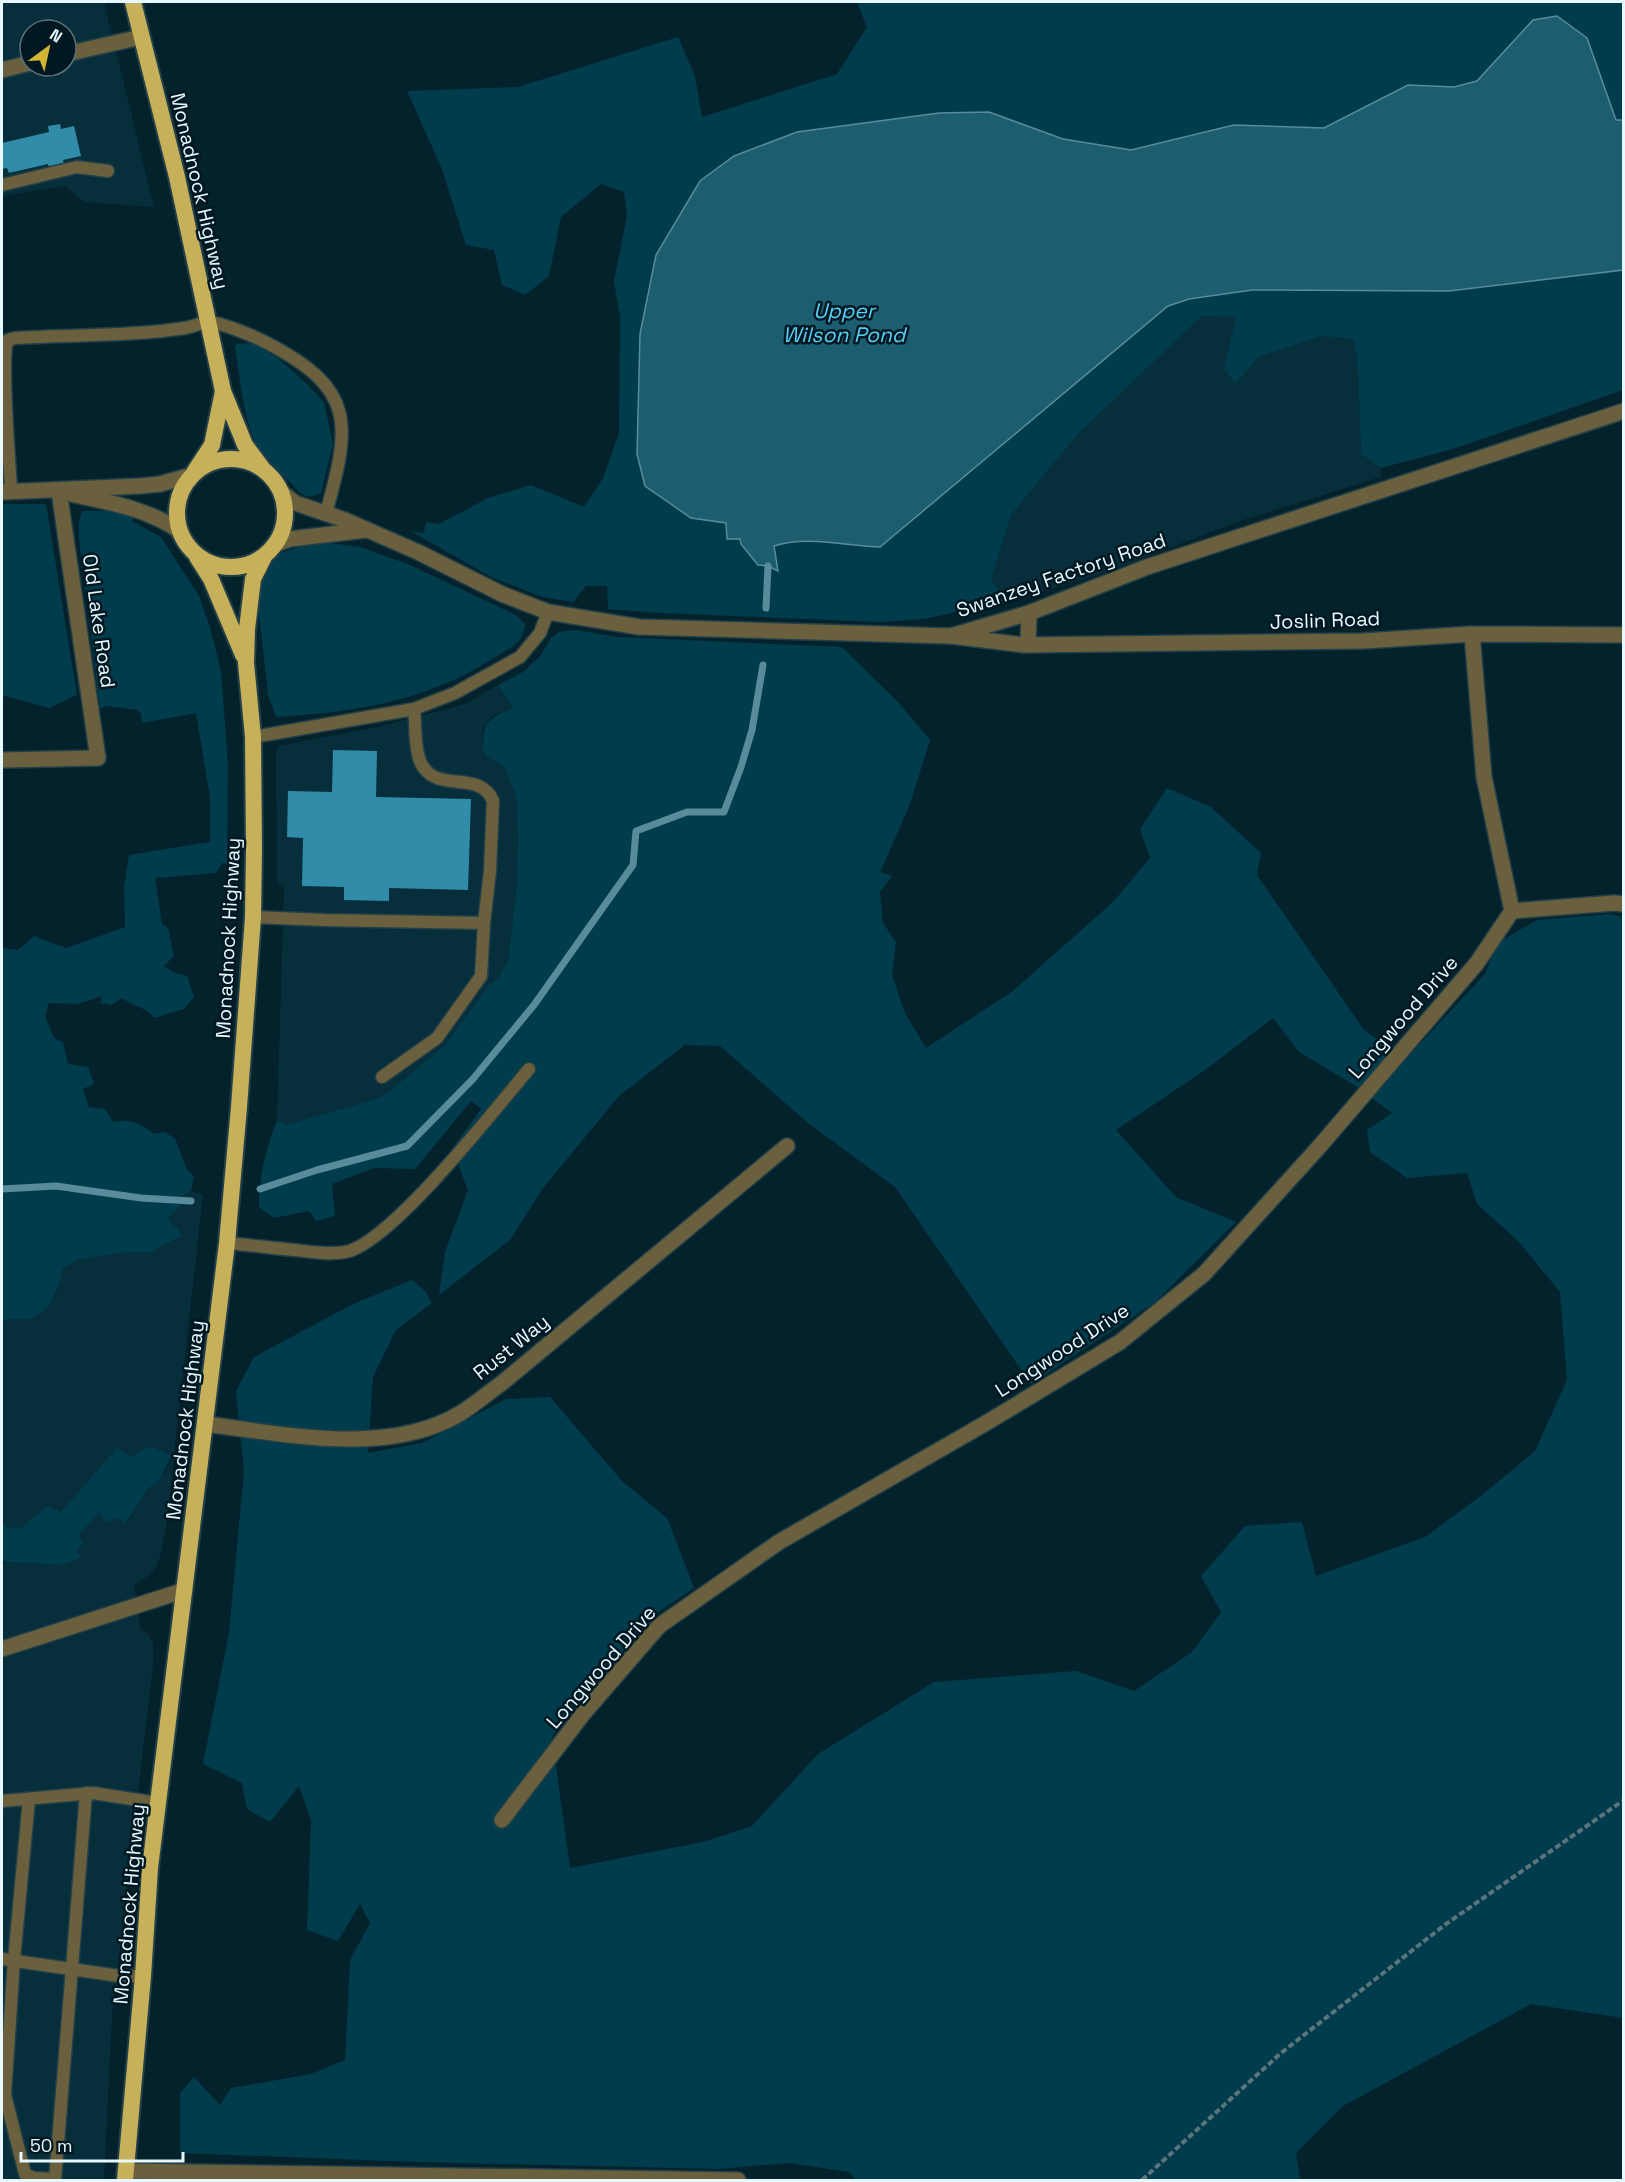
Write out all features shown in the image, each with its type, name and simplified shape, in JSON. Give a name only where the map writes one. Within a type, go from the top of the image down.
[{"type":"highway","name":"Monadnock Highway","points":[[133,2],[177,177],[223,391],[245,445],[263,469]]},
{"type":"highway","name":"Monadnock Highway","points":[[192,475],[212,445],[223,391]]},
{"type":"highway","points":[[221,460],[243,460],[263,469],[274,479],[282,492],[285,507],[285,522],[281,536],[271,550],[260,560],[244,566],[226,568],[209,563],[194,554],[181,532],[177,506],[182,489],[192,475],[207,465],[221,460]]},
{"type":"highway","name":"Monadnock Highway","points":[[125,2176],[150,1868],[227,1243],[253,917],[254,737],[246,663],[247,629],[253,579],[271,550]]},
{"type":"highway","name":"Monadnock Highway","points":[[194,554],[212,579],[246,663]]},
{"type":"street","points":[[78,51],[141,37]]},
{"type":"street","points":[[2,70],[18,66]]},
{"type":"street","name":"Swanzey Factory Road","points":[[282,492],[295,503],[326,513],[420,553],[502,594],[548,612],[639,627],[951,636],[1029,613],[1147,567],[1623,411]]},
{"type":"street","points":[[6,491],[59,491],[140,486],[160,484],[192,475]]},
{"type":"street","points":[[59,491],[137,509],[165,520],[181,532]]},
{"type":"street","name":"Old Lake Road","points":[[2,760],[98,758],[59,491]]},
{"type":"street","name":"Swanzey Factory Road","points":[[271,550],[290,539],[366,530]]},
{"type":"street","points":[[1028,644],[1029,613]]},
{"type":"street","points":[[1472,633],[1484,777],[1512,911],[1623,904]]},
{"type":"street","name":"Joslin Road","points":[[951,636],[1028,644],[1363,641],[1472,633],[1623,635]]},
{"type":"street","name":"Longwood Drive","points":[[502,1820],[583,1714],[659,1626],[780,1542],[986,1423],[1120,1342],[1204,1274],[1319,1147],[1469,972],[1512,911]]},
{"type":"street","name":"Rust Way","points":[[206,1424],[281,1434],[381,1438],[420,1430],[460,1413],[502,1383],[787,1146]]},
{"type":"street","points":[[2,1649],[186,1590]]},
{"type":"street","points":[[125,2176],[738,2181]]},
{"type":"lane","points":[[2,185],[77,167],[108,171]]},
{"type":"lane","points":[[6,491],[5,345],[8,340],[160,331],[185,328],[208,321],[254,336],[297,358],[321,379],[334,396],[340,411],[342,451],[326,513]]},
{"type":"lane","points":[[254,737],[414,709],[454,693],[520,657],[540,633],[548,612]]},
{"type":"lane","points":[[382,1077],[437,1038],[481,976],[493,801],[490,793],[482,786],[444,781],[433,777],[424,769],[419,759],[414,709]]},
{"type":"lane","points":[[253,917],[484,923]]},
{"type":"lane","points":[[227,1243],[331,1254],[349,1251],[366,1243],[394,1221],[428,1185],[529,1069]]},
{"type":"lane","points":[[29,1799],[8,1959],[5,2102],[25,2174],[34,2178],[55,2180],[86,1793]]},
{"type":"lane","points":[[2,1801],[101,1793],[158,1803]]},
{"type":"lane","points":[[8,1959],[119,1976],[143,1976]]},
{"type":"path","points":[[1142,2181],[1281,2053],[1446,1924],[1623,1800]]},
{"type":"shaded area","points":[[2,2],[104,2],[154,207],[84,202],[65,186],[2,196]]},
{"type":"shaded area","points":[[857,2],[1623,2],[1623,390],[1456,448],[1381,468],[1361,454],[1358,370],[1354,339],[1323,336],[1259,357],[1235,384],[1224,369],[1236,317],[1202,316],[1078,434],[1011,515],[991,580],[1007,601],[924,619],[880,622],[608,609],[607,586],[586,586],[573,602],[542,597],[493,578],[410,531],[424,533],[426,522],[439,524],[488,498],[531,485],[584,507],[603,478],[619,433],[620,317],[614,281],[627,216],[624,192],[601,184],[561,217],[549,276],[525,295],[502,285],[494,250],[466,245],[442,169],[407,91],[518,87],[678,37],[695,76],[702,117],[837,74],[867,27]]},
{"type":"shaded area","points":[[1202,316],[1236,316],[1224,369],[1235,384],[1259,357],[1324,336],[1354,339],[1358,370],[1361,454],[1381,468],[1381,477],[1243,520],[1098,575],[1007,601],[991,580],[1011,515],[1078,434]]},
{"type":"shaded area","points":[[252,343],[279,359],[324,402],[333,444],[321,493],[307,496],[300,493],[270,462],[254,439],[244,405],[235,347],[237,344]]},
{"type":"shaded area","points":[[2,504],[46,504],[77,695],[49,708],[2,695]]},
{"type":"shaded area","points":[[82,511],[112,511],[134,515],[132,521],[161,537],[199,596],[210,627],[221,671],[228,765],[227,864],[222,863],[216,873],[155,878],[162,924],[168,928],[174,956],[164,966],[175,973],[187,976],[194,997],[184,1009],[154,1018],[147,1011],[122,998],[112,1005],[100,1003],[102,996],[78,1004],[49,1003],[45,1016],[54,1038],[63,1042],[68,1064],[88,1067],[94,1084],[83,1089],[89,1107],[105,1109],[113,1122],[130,1121],[145,1127],[154,1134],[164,1132],[175,1138],[187,1170],[194,1176],[191,1191],[180,1197],[180,1206],[167,1219],[182,1236],[152,1252],[120,1253],[79,1259],[63,1269],[52,1301],[41,1313],[25,1319],[2,1320],[2,948],[18,950],[34,936],[66,948],[125,927],[124,887],[129,855],[210,842],[210,797],[196,713],[142,723],[138,710],[108,706],[100,708],[79,539],[79,521]]},
{"type":"shaded area","points":[[330,543],[360,547],[408,564],[516,615],[525,624],[522,636],[509,649],[466,674],[415,695],[361,708],[276,717],[268,695],[258,604],[262,582],[271,563],[281,553],[305,545]]},
{"type":"shaded area","points":[[576,630],[617,637],[842,647],[898,702],[930,740],[909,807],[880,872],[892,876],[880,892],[883,923],[896,942],[892,975],[905,1013],[926,1048],[1013,991],[1113,902],[1150,858],[1140,829],[1167,788],[1211,807],[1261,853],[1257,875],[1364,1030],[1406,1059],[1485,974],[1497,943],[1537,920],[1609,914],[1623,917],[1623,2018],[1531,2004],[1343,2106],[1296,2153],[1300,2180],[856,2180],[849,2172],[789,2163],[718,2169],[417,2162],[180,2153],[180,2093],[194,2077],[220,2105],[231,2088],[311,2074],[345,2060],[350,1960],[370,1923],[360,1904],[338,1941],[307,1930],[311,1820],[299,1786],[270,1822],[247,1809],[242,1783],[203,1764],[229,1633],[244,1471],[236,1391],[254,1357],[355,1303],[412,1280],[425,1291],[432,1303],[396,1330],[373,1377],[368,1453],[422,1443],[506,1399],[550,1397],[622,1481],[667,1518],[694,1588],[651,1617],[552,1736],[570,1868],[703,1842],[752,1826],[818,1754],[934,1682],[1076,1671],[1134,1691],[1192,1652],[1221,1612],[1201,1576],[1245,1526],[1302,1522],[1316,1576],[1425,1537],[1482,1495],[1535,1451],[1567,1380],[1560,1292],[1518,1241],[1477,1204],[1467,1173],[1407,1178],[1370,1152],[1367,1130],[1392,1113],[1354,1085],[1299,1052],[1273,1018],[1208,1068],[1116,1130],[1176,1197],[1236,1222],[1154,1303],[1031,1384],[895,1187],[808,1123],[720,1046],[685,1045],[619,1096],[543,1188],[510,1240],[439,1295],[445,1252],[468,1190],[452,1149],[481,1109],[471,1101],[415,1169],[374,1168],[332,1184],[335,1216],[316,1221],[309,1211],[274,1218],[259,1207],[264,1162],[277,1120],[286,1125],[382,1097],[444,1046],[489,985],[498,978],[508,961],[516,893],[518,839],[516,797],[504,766],[491,760],[483,751],[485,728],[492,719],[513,708],[498,685],[523,672],[541,655],[551,638],[559,632]]},
{"type":"shaded area","points":[[498,685],[513,708],[492,716],[482,732],[483,751],[491,760],[504,766],[516,797],[518,839],[516,893],[508,961],[498,978],[489,985],[444,1046],[382,1097],[286,1125],[277,1120],[284,885],[277,883],[276,750],[278,746],[377,727],[465,704]]},
{"type":"shaded area","points":[[191,1191],[203,1195],[166,1526],[156,1567],[150,1575],[134,1585],[140,1629],[149,1635],[153,1643],[153,1665],[112,2016],[104,2180],[2,2180],[2,1567],[6,1562],[61,1565],[81,1558],[77,1552],[84,1541],[78,1536],[101,1511],[127,1523],[148,1489],[160,1480],[173,1458],[151,1446],[74,1499],[61,1512],[47,1506],[21,1529],[8,1527],[2,1523],[2,1320],[27,1319],[56,1296],[63,1269],[79,1259],[120,1253],[152,1252],[161,1244],[174,1242],[182,1236],[167,1219],[180,1206],[180,1197]]},
{"type":"shaded area","points":[[151,1446],[171,1456],[160,1480],[148,1489],[126,1523],[117,1518],[106,1523],[100,1512],[78,1536],[84,1541],[77,1552],[81,1558],[61,1565],[2,1560],[2,1523],[8,1527],[21,1528],[47,1506],[61,1512],[117,1448],[131,1457]]},
{"type":"water","name":"Upper Wilson Pond","points":[[1557,16],[1587,38],[1616,120],[1623,120],[1623,270],[1449,291],[1252,290],[1189,299],[1168,306],[880,547],[813,541],[786,543],[774,546],[778,571],[768,566],[758,565],[741,544],[740,539],[727,539],[726,523],[691,518],[645,486],[637,454],[640,334],[656,255],[700,181],[734,156],[797,132],[939,113],[989,112],[1063,139],[1131,150],[1234,125],[1324,128],[1408,85],[1454,87],[1477,81],[1533,20]]},
{"type":"building","points":[[60,124],[61,129],[74,126],[81,156],[63,160],[64,165],[49,168],[48,164],[9,173],[7,168],[2,169],[2,143],[49,132],[48,126]]},
{"type":"building","points":[[333,750],[377,751],[376,797],[471,799],[468,890],[389,888],[389,901],[344,900],[344,887],[302,886],[303,838],[287,837],[288,791],[332,792]]},
{"type":"waterway","points":[[766,608],[768,566]]},
{"type":"waterway","points":[[260,1189],[317,1170],[407,1146],[473,1079],[534,1005],[633,865],[636,831],[687,812],[724,812],[752,730],[763,665]]},
{"type":"waterway","points":[[2,1189],[56,1186],[141,1198],[191,1201]]}]
